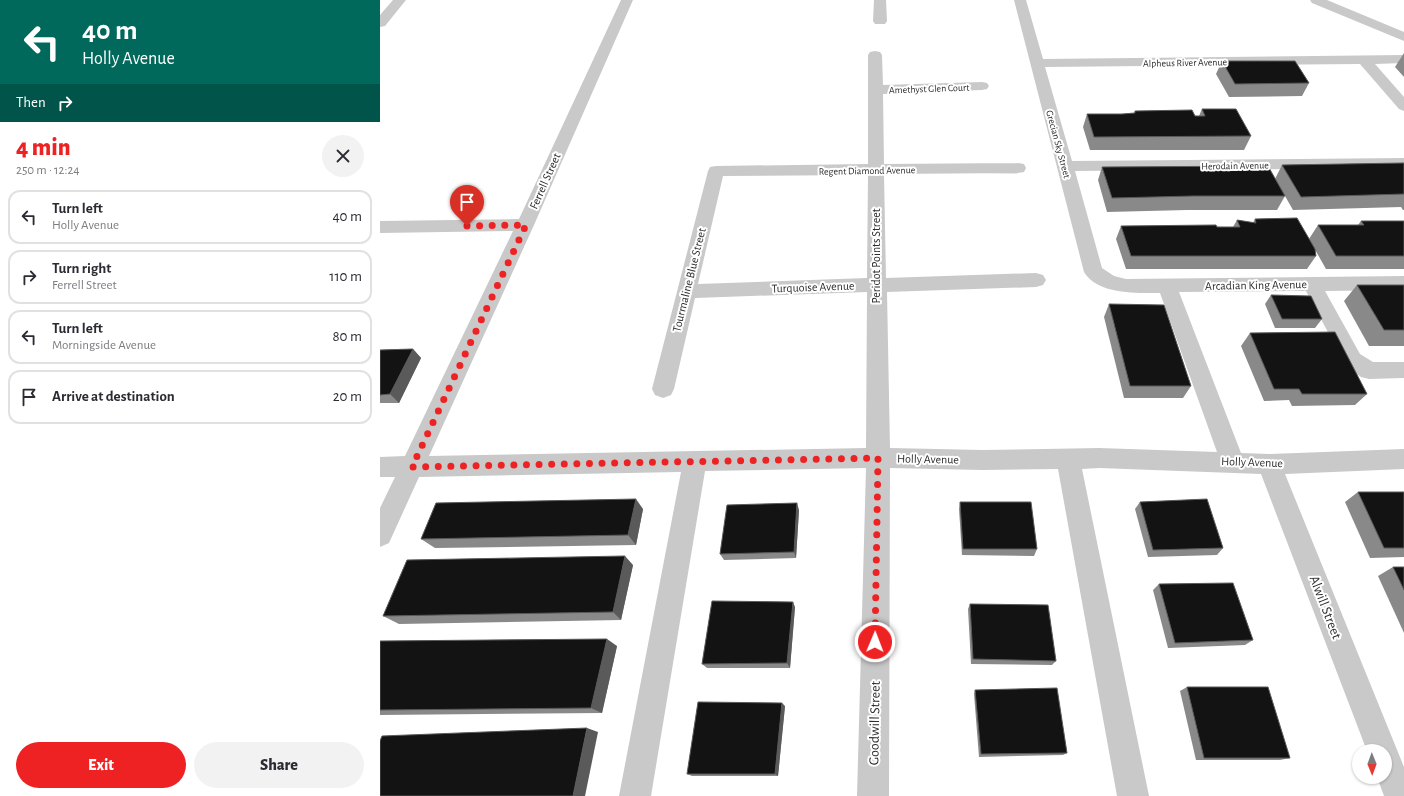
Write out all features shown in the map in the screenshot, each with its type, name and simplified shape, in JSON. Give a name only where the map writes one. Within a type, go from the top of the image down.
[{"type":"street","points":[[380,23],[400,0]]},
{"type":"street","name":"Ferrell Street","points":[[380,536],[526,225],[627,0]]},
{"type":"street","points":[[880,0],[880,22]]},
{"type":"street","name":"Grecian Sky Street","points":[[1020,0],[1094,272],[1108,281]]},
{"type":"street","points":[[1316,0],[1404,37]]},
{"type":"street","name":"Peridot Points Street","points":[[875,55],[878,458]]},
{"type":"street","name":"Alpheus River Avenue","points":[[1038,63],[1404,59]]},
{"type":"street","points":[[1364,60],[1404,106]]},
{"type":"street","name":"Amethyst Glen Court","points":[[875,90],[982,86]]},
{"type":"street","name":"Herodain Avenue","points":[[1066,166],[1404,163]]},
{"type":"street","name":"Regent Diamond Avenue","points":[[716,171],[1018,168]]},
{"type":"street","name":"Tourmaline Blue Street","points":[[663,389],[716,171]]},
{"type":"street","points":[[380,227],[526,225]]},
{"type":"street","name":"Turquoise Avenue","points":[[687,291],[1036,280]]},
{"type":"street","name":"Arcadian King Avenue","points":[[1108,281],[1126,286],[1404,283]]},
{"type":"street","points":[[1312,284],[1353,360],[1369,371],[1404,370]]},
{"type":"street","points":[[1166,286],[1232,461]]},
{"type":"street","name":"Holly Avenue","points":[[380,468],[878,458],[982,460],[1068,458],[1232,461],[1269,464],[1404,459]]},
{"type":"street","name":"Goodwill Street","points":[[873,796],[878,458]]},
{"type":"street","points":[[1068,458],[1133,796]]},
{"type":"street","points":[[635,796],[695,462]]},
{"type":"street","name":"Alwill Street","points":[[1269,464],[1379,744]]},
{"type":"street","points":[[1392,776],[1400,796]]},
{"type":"building","points":[[1222,61],[1295,61],[1309,83],[1235,84]]},
{"type":"building","points":[[1202,109],[1236,109],[1251,136],[1094,137],[1087,114],[1122,114],[1135,113],[1135,111],[1192,110],[1195,116],[1205,116]]},
{"type":"building","points":[[1404,163],[1404,194],[1301,197],[1282,165]]},
{"type":"building","points":[[1268,166],[1285,196],[1112,198],[1102,167]]},
{"type":"building","points":[[1297,218],[1315,249],[1316,256],[1131,256],[1121,226],[1216,225],[1217,227],[1240,227],[1237,220],[1256,223],[1255,219]]},
{"type":"building","points":[[1361,221],[1404,221],[1404,256],[1336,256],[1318,225],[1364,225]]},
{"type":"building","points":[[1357,285],[1404,285],[1404,330],[1384,330]]},
{"type":"building","points":[[1271,295],[1311,296],[1322,319],[1282,319]]},
{"type":"building","points":[[1109,304],[1164,305],[1191,386],[1130,386]]},
{"type":"building","points":[[1335,332],[1367,394],[1302,394],[1299,389],[1274,389],[1250,333]]},
{"type":"building","points":[[413,349],[390,394],[380,395],[380,350]]},
{"type":"building","points":[[1358,492],[1404,492],[1404,548],[1384,548]]},
{"type":"building","points":[[636,499],[628,535],[421,539],[436,503]]},
{"type":"building","points":[[1207,499],[1223,548],[1153,550],[1140,502]]},
{"type":"building","points":[[960,502],[1031,502],[1037,549],[963,549]]},
{"type":"building","points":[[797,503],[794,552],[720,554],[727,505]]},
{"type":"building","points":[[625,556],[613,612],[383,616],[407,560]]},
{"type":"building","points":[[1393,567],[1404,567],[1404,590]]},
{"type":"building","points":[[1233,583],[1253,640],[1175,643],[1159,584]]},
{"type":"building","points":[[712,601],[793,602],[787,663],[702,664]]},
{"type":"building","points":[[970,604],[1048,605],[1056,661],[973,659]]},
{"type":"building","points":[[607,639],[591,708],[380,710],[380,641]]},
{"type":"building","points":[[1187,687],[1268,687],[1290,758],[1204,758]]},
{"type":"building","points":[[1057,688],[1067,753],[981,754],[975,690]]},
{"type":"building","points":[[698,702],[782,703],[775,774],[687,774]]},
{"type":"building","points":[[587,728],[573,796],[380,796],[380,741],[382,736]]},
{"type":"route","points":[[467,226],[526,225],[412,467],[878,458],[875,642]]}]
